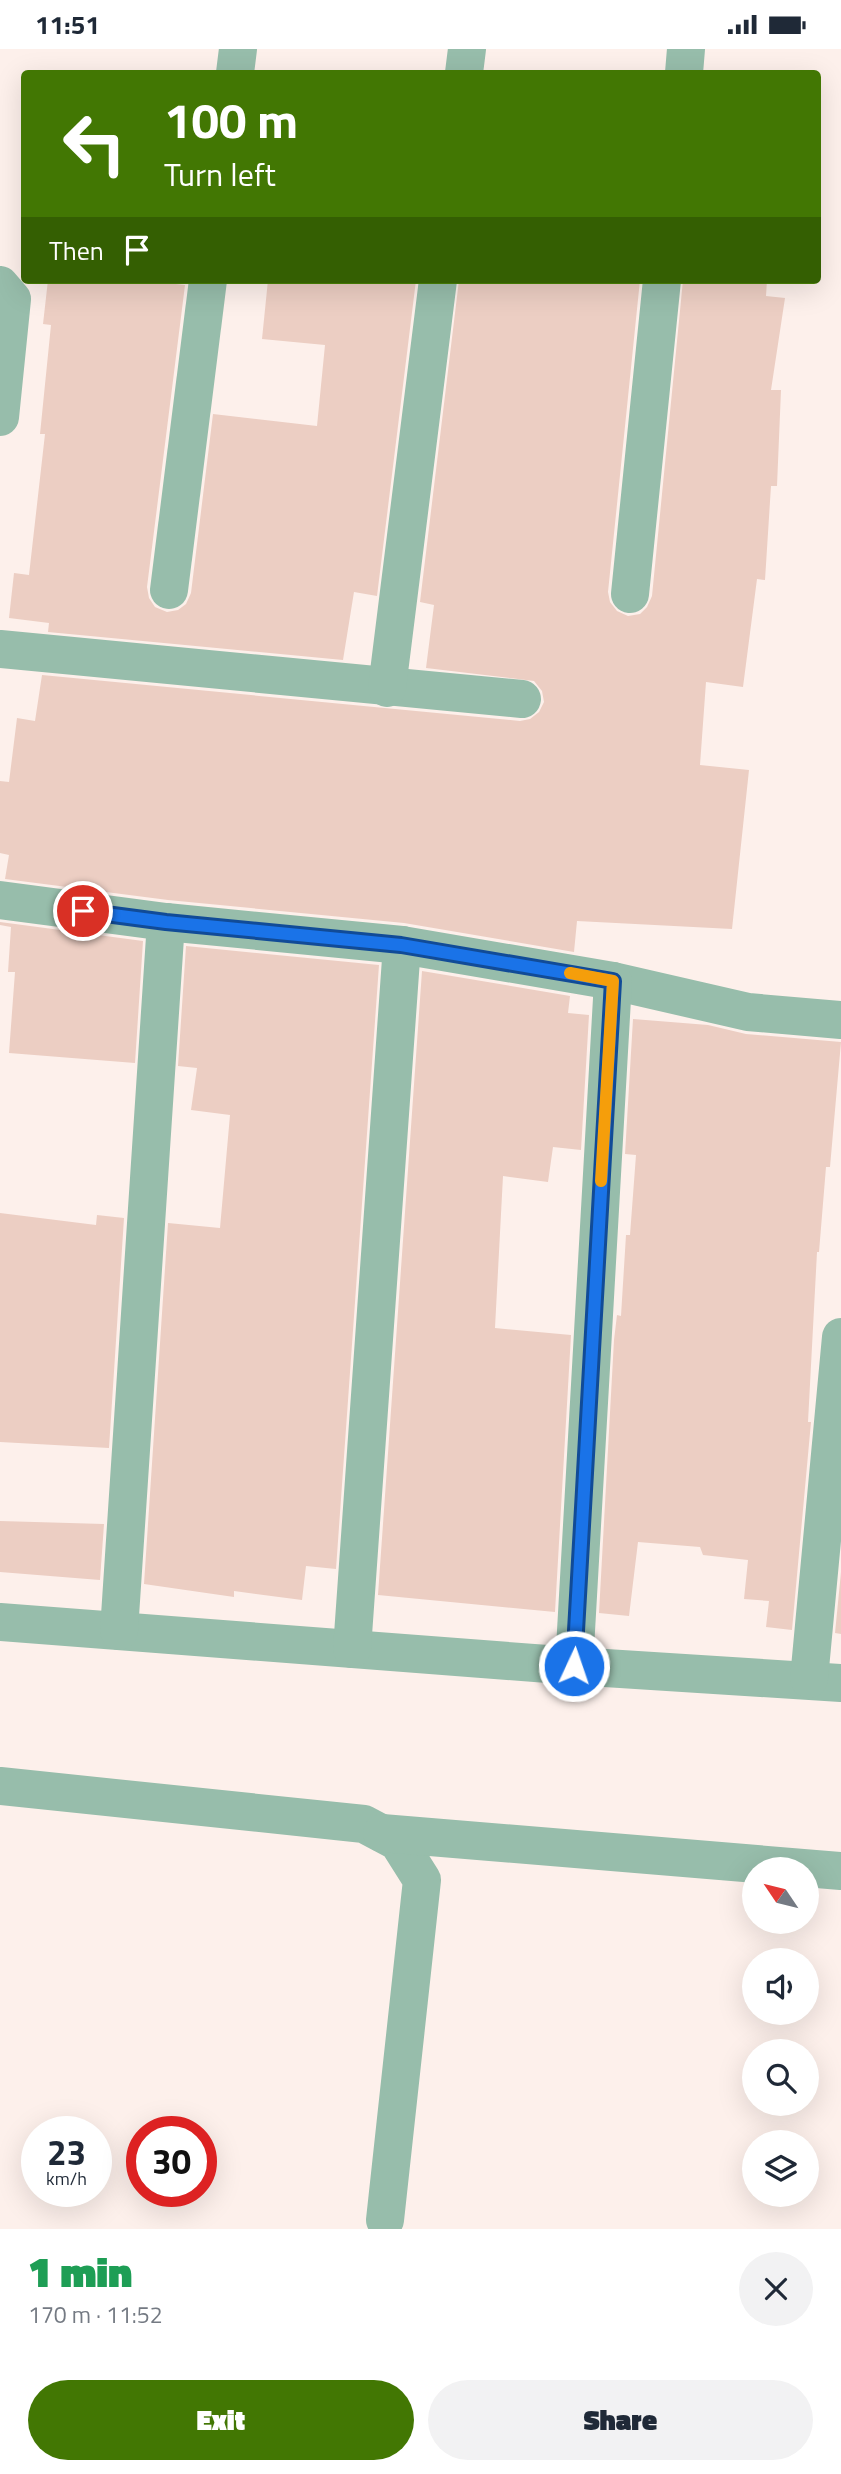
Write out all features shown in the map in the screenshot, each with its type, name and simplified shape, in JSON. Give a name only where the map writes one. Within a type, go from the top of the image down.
[{"type":"street","points":[[235,70],[238,49]]},
{"type":"street","points":[[464,70],[467,49]]},
{"type":"street","points":[[684,70],[686,49]]},
{"type":"street","points":[[169,590],[207,284]]},
{"type":"street","points":[[387,688],[438,284]]},
{"type":"street","points":[[630,594],[662,284]]},
{"type":"street","points":[[0,285],[12,299],[0,417]]},
{"type":"street","points":[[0,649],[522,699]]},
{"type":"street","points":[[0,900],[166,922],[401,945],[613,981],[748,1012],[841,1020]]},
{"type":"street","points":[[119,1630],[166,922]]},
{"type":"street","points":[[352,1650],[401,945]]},
{"type":"street","points":[[574,1666],[613,981]]},
{"type":"street","points":[[0,1622],[574,1666],[825,1681],[841,1337]]},
{"type":"street","points":[[0,1786],[364,1824],[398,1842],[422,1881],[385,2220]]},
{"type":"street","points":[[382,1833],[841,1871]]},
{"type":"building","points":[[48,284],[185,285],[147,587],[149,598],[155,607],[167,612],[178,610],[186,604],[191,593],[213,414],[317,426],[325,345],[262,339],[268,284],[416,284],[377,596],[354,592],[343,660],[48,632],[49,623],[9,618],[14,573],[29,575],[45,434],[40,434],[51,325],[43,324]]},
{"type":"building","points":[[459,284],[640,284],[608,592],[610,602],[617,611],[628,616],[640,614],[652,596],[683,284],[767,284],[766,296],[785,298],[771,390],[781,390],[777,486],[771,486],[765,580],[757,579],[743,687],[706,682],[700,765],[749,770],[732,929],[577,921],[574,952],[404,923],[168,900],[5,879],[9,855],[0,853],[0,781],[9,782],[17,718],[35,721],[42,675],[520,721],[530,719],[539,712],[544,702],[542,691],[534,681],[426,668],[434,605],[420,602]]},
{"type":"building","points":[[0,922],[143,941],[135,1063],[9,1053],[15,972],[8,972],[11,927],[0,925]]},
{"type":"building","points":[[186,946],[379,965],[336,1569],[306,1566],[302,1600],[234,1591],[234,1597],[144,1584],[168,1223],[220,1228],[230,1115],[191,1110],[197,1068],[178,1066]]},
{"type":"building","points":[[422,971],[570,996],[568,1013],[589,1015],[581,1150],[553,1147],[548,1182],[503,1176],[495,1328],[571,1335],[555,1612],[378,1595]]},
{"type":"building","points":[[633,1019],[708,1025],[746,1034],[841,1042],[830,1167],[826,1167],[817,1252],[808,1422],[811,1422],[792,1630],[766,1627],[769,1601],[744,1599],[748,1560],[703,1555],[700,1547],[638,1542],[629,1616],[599,1613],[614,1340],[617,1315],[621,1316],[626,1235],[630,1235],[636,1155],[625,1154]]},
{"type":"building","points":[[0,1213],[96,1225],[97,1215],[124,1218],[109,1448],[0,1442]]},
{"type":"building","points":[[0,1521],[104,1524],[100,1580],[0,1572]]},
{"type":"building","points":[[841,1572],[841,1634],[835,1633]]},
{"type":"slow traffic","points":[[570,973],[613,981],[601,1181]]},
{"type":"route","points":[[83,911],[166,922],[401,945],[613,981],[574,1666]]}]
